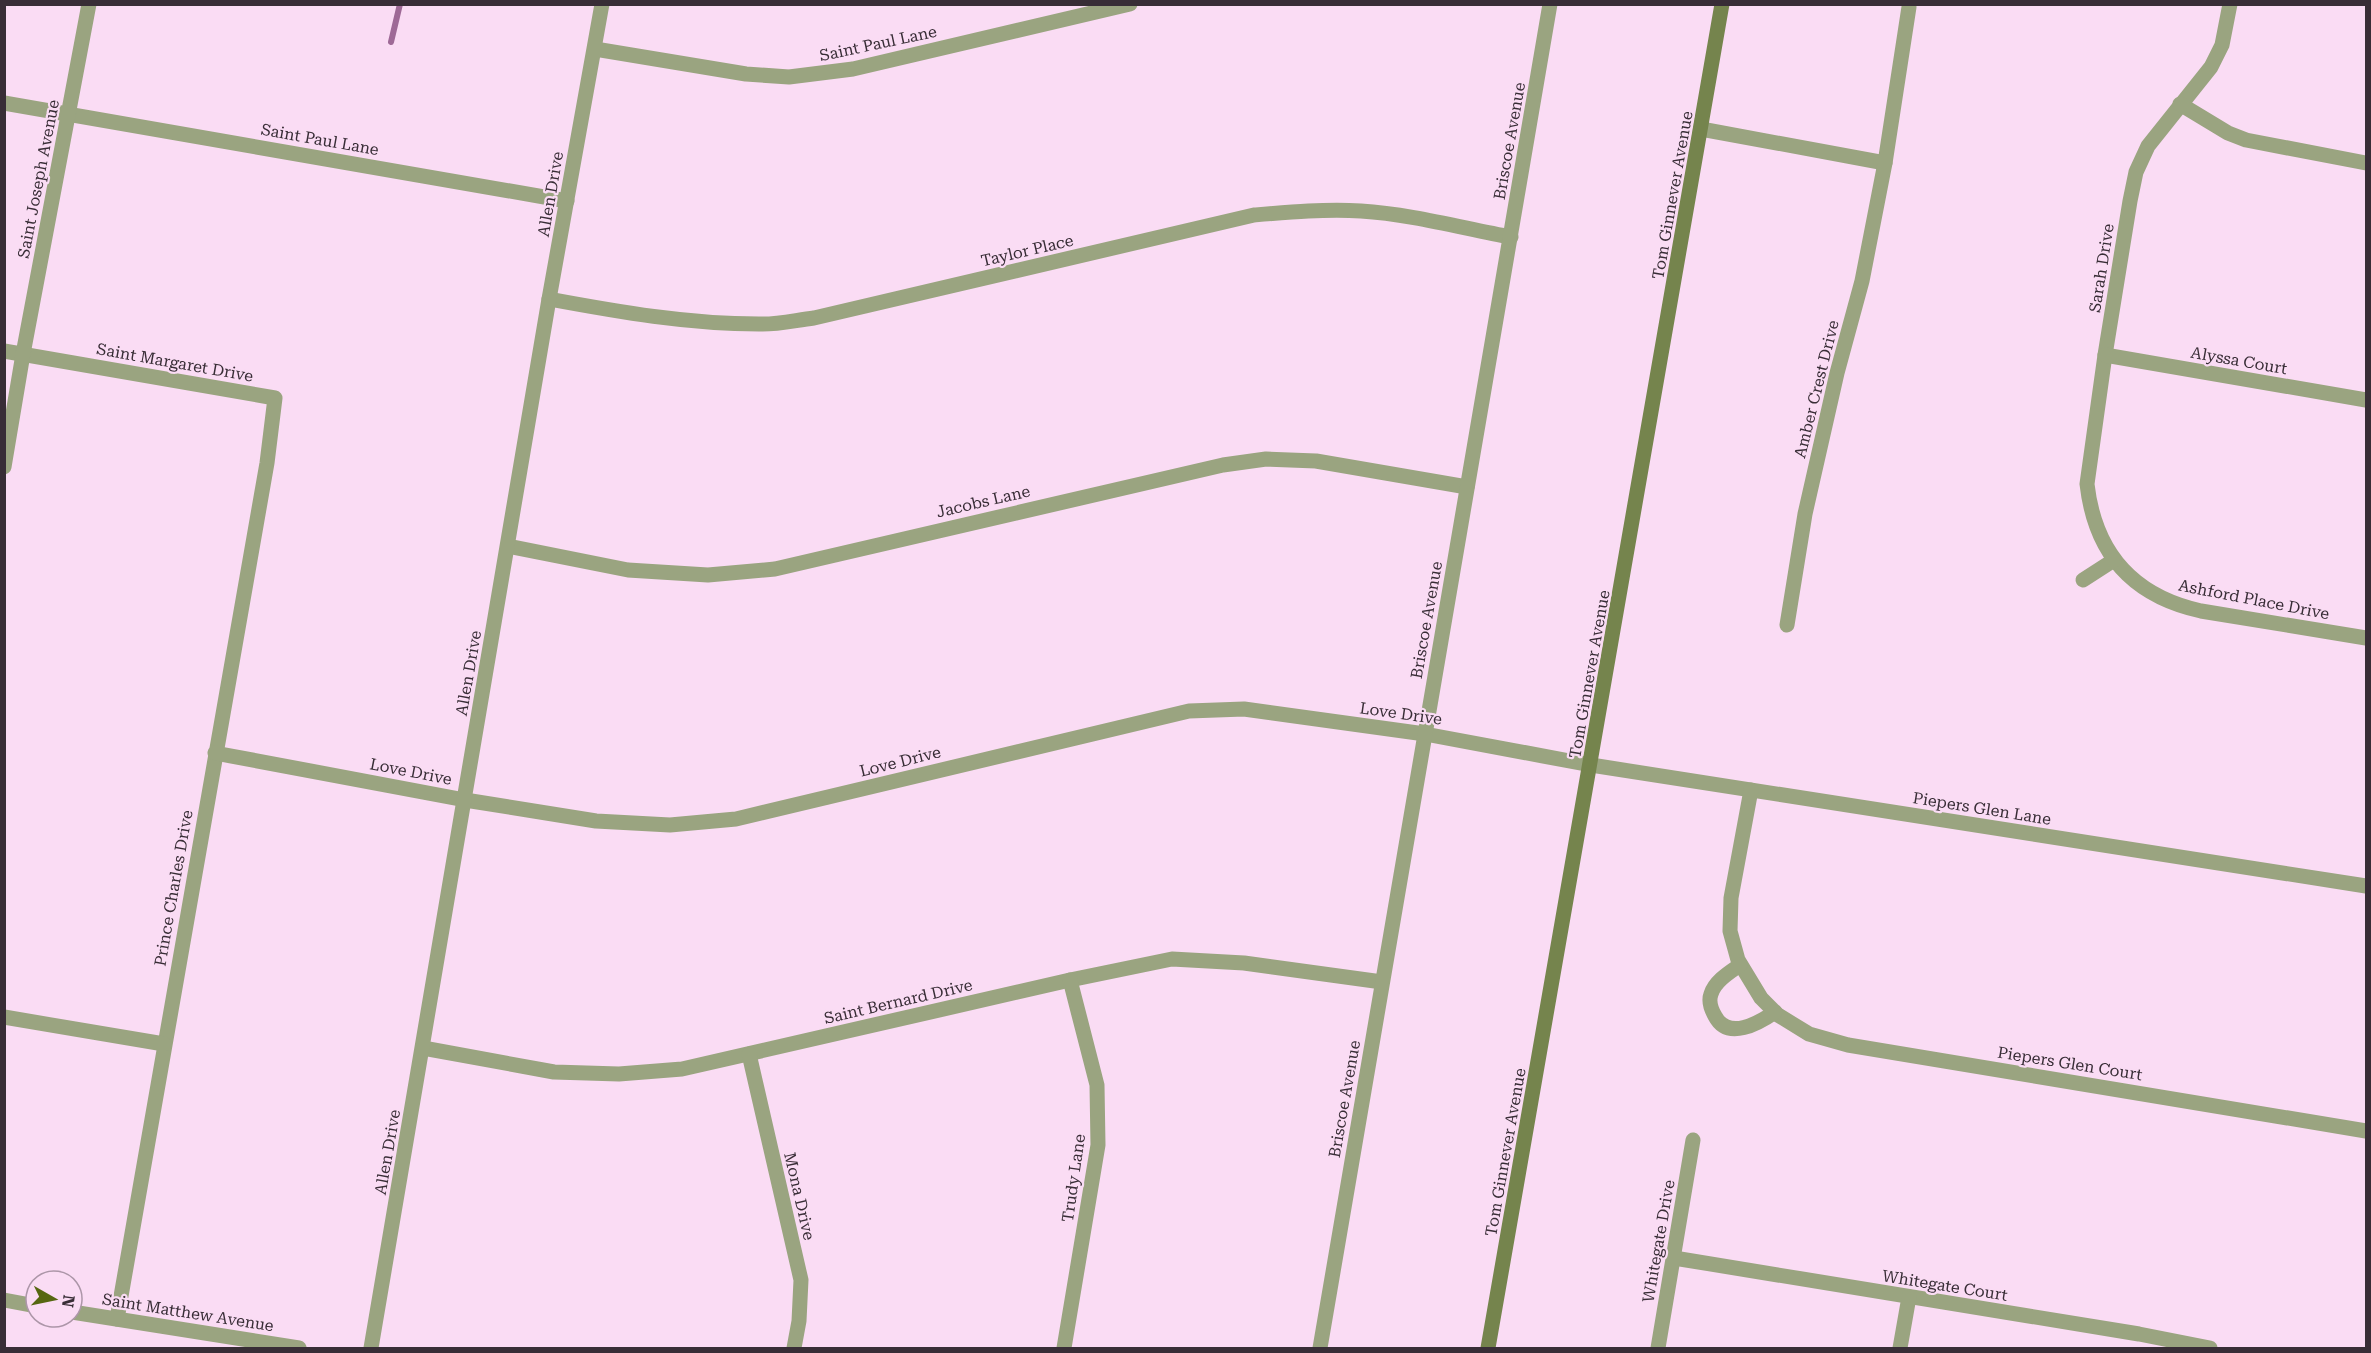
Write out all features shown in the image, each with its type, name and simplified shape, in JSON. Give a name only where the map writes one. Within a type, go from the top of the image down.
[{"type":"main road","name":"Tom Ginnever Avenue","points":[[1488,1348],[1722,4]]},
{"type":"street","name":"Saint Joseph Avenue","points":[[4,467],[89,4]]},
{"type":"street","name":"Allen Drive","points":[[370,1348],[549,299],[602,4]]},
{"type":"street","name":"Saint Paul Lane","points":[[595,49],[746,74],[789,77],[854,69],[1130,4]]},
{"type":"street","name":"Briscoe Avenue","points":[[1320,1348],[1550,4]]},
{"type":"street","name":"Sarah Drive","points":[[2114,560],[2096,528],[2087,484],[2105,355],[2136,172],[2148,146],[2211,67],[2222,45],[2230,4]]},
{"type":"street","name":"Amber Crest Drive","points":[[1786,625],[1805,514],[1837,372],[1862,281],[1885,164],[1910,7]]},
{"type":"street","name":"Saint Paul Lane","points":[[4,103],[567,201]]},
{"type":"street","points":[[2180,104],[2228,133],[2246,140],[2367,163]]},
{"type":"street","points":[[1701,129],[1885,164]]},
{"type":"street","name":"Taylor Place","points":[[549,299],[632,314],[700,322],[762,325],[826,315],[1254,215],[1312,210],[1361,211],[1405,216],[1511,237]]},
{"type":"street","name":"Saint Margaret Drive","points":[[4,351],[275,398],[267,463]]},
{"type":"street","name":"Alyssa Court","points":[[2105,355],[2367,400]]},
{"type":"street","name":"Jacobs Lane","points":[[508,546],[628,570],[708,575],[775,570],[1201,470],[1256,460],[1316,461],[1467,487]]},
{"type":"street","name":"Prince Charles Drive","points":[[117,1319],[267,463]]},
{"type":"street","points":[[2083,580],[2114,560]]},
{"type":"street","name":"Ashford Place Drive","points":[[2114,560],[2141,587],[2182,607],[2367,638]]},
{"type":"street","name":"Love Drive","points":[[215,753],[465,800],[596,821],[670,825],[736,819],[1189,711],[1244,709],[1425,734],[1591,765]]},
{"type":"street","name":"Piepers Glen Lane","points":[[1591,765],[2367,886]]},
{"type":"street","name":"Piepers Glen Court","points":[[1751,790],[1731,898],[1730,931],[1740,965],[1761,998],[1775,1012],[1809,1034],[1848,1045],[2367,1131]]},
{"type":"street","name":"Saint Bernard Drive","points":[[423,1048],[554,1072],[608,1074],[682,1069],[1070,980],[1172,959],[1244,963],[1382,982]]},
{"type":"street","points":[[1740,965],[1723,977],[1711,993],[1710,1006],[1717,1021],[1730,1029],[1743,1028],[1760,1022],[1775,1012]]},
{"type":"street","name":"Trudy Lane","points":[[1064,1348],[1098,1145],[1099,1118],[1097,1085],[1070,980]]},
{"type":"street","points":[[4,1017],[164,1044]]},
{"type":"street","name":"Mona Drive","points":[[749,1054],[801,1280],[799,1322],[794,1348]]},
{"type":"street","name":"Whitegate Drive","points":[[1658,1348],[1693,1140]]},
{"type":"street","name":"Whitegate Court","points":[[1674,1258],[1909,1297],[2138,1341],[2210,1348]]},
{"type":"street","points":[[1900,1348],[1909,1297]]},
{"type":"street","points":[[4,1300],[24,1304]]},
{"type":"street","name":"Saint Matthew Avenue","points":[[84,1314],[299,1348]]},
{"type":"waterway","points":[[391,42],[400,4]]}]
